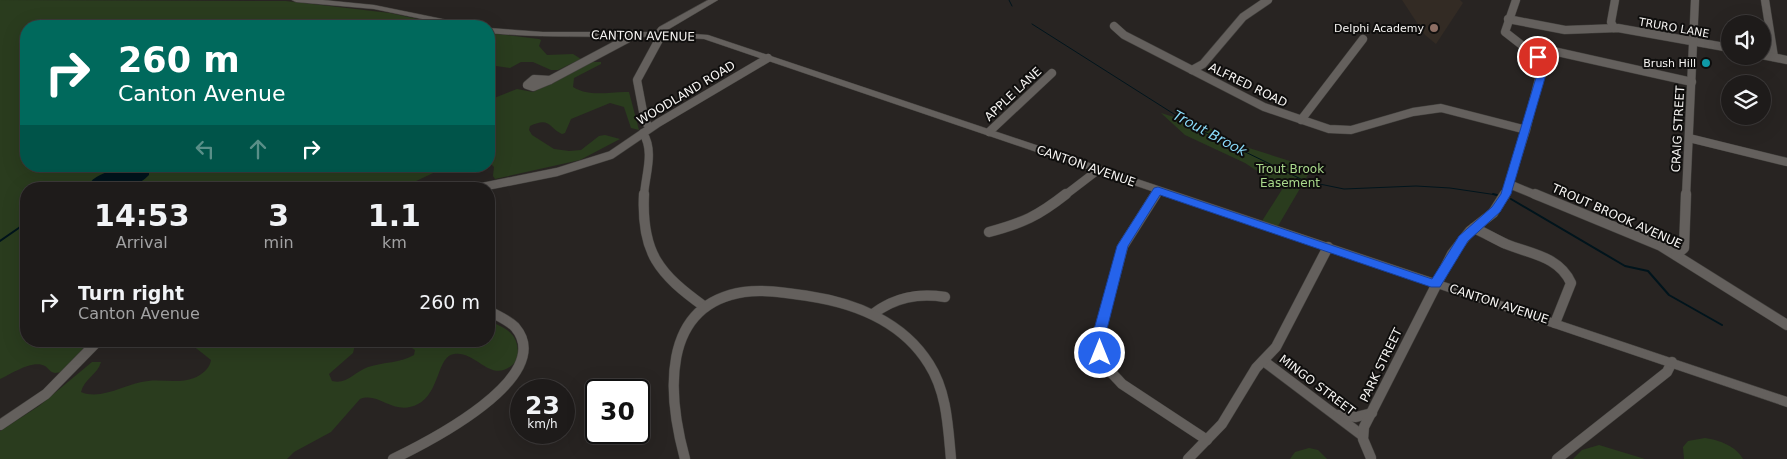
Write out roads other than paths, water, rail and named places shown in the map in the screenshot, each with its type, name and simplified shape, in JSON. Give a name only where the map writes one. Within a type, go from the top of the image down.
[{"type":"main road","points":[[296,0],[374,7],[438,20]]},
{"type":"main road","points":[[662,34],[675,23],[714,0]]},
{"type":"main road","name":"CANTON AVENUE","points":[[495,31],[543,35],[662,34],[702,37],[1787,402]]},
{"type":"street","points":[[1192,70],[1202,64],[1242,17],[1268,0]]},
{"type":"street","points":[[1516,0],[1504,32],[1529,50],[1558,52],[1692,82]]},
{"type":"street","points":[[1614,28],[1611,22],[1615,0]]},
{"type":"street","name":"CRAIG STREET","points":[[1676,255],[1684,248],[1695,43],[1695,0]]},
{"type":"street","points":[[1766,0],[1774,58]]},
{"type":"street","name":"TRURO LANE","points":[[1508,19],[1560,29],[1614,28],[1721,47]]},
{"type":"street","name":"ALFRED ROAD","points":[[1114,26],[1124,35],[1258,105],[1329,129],[1344,130],[1413,112],[1441,108],[1526,130]]},
{"type":"street","points":[[536,87],[529,86],[527,83],[536,79],[551,80],[631,34]]},
{"type":"street","points":[[662,34],[637,80],[648,144],[644,201],[645,233],[649,248],[660,269],[672,282],[705,307]]},
{"type":"street","points":[[1301,120],[1362,39]]},
{"type":"street","name":"PARK STREET","points":[[1363,436],[1372,413],[1435,284],[1455,249],[1474,228],[1500,206],[1526,130],[1542,69],[1540,59],[1529,50]]},
{"type":"street","points":[[1771,57],[1787,60]]},
{"type":"street","name":"WOODLAND ROAD","points":[[495,185],[541,176],[588,163],[622,149],[647,130],[768,58]]},
{"type":"street","name":"APPLE LANE","points":[[989,132],[1052,73]]},
{"type":"street","points":[[1689,138],[1787,162]]},
{"type":"street","points":[[989,232],[1022,223],[1039,215],[1098,170]]},
{"type":"street","name":"TROUT BROOK AVENUE","points":[[1509,184],[1619,228],[1676,255],[1787,325]]},
{"type":"street","points":[[1158,190],[1123,246],[1100,333],[1099,348],[1108,369],[1122,384],[1208,440]]},
{"type":"street","points":[[1474,228],[1504,243],[1547,259],[1566,272],[1571,283],[1556,323]]},
{"type":"street","name":"MINGO STREET","points":[[1328,247],[1276,347],[1265,362],[1363,436]]},
{"type":"street","points":[[685,459],[675,416],[673,364],[684,334],[705,307],[737,294],[768,291],[834,300],[873,314],[909,341],[932,370],[947,411],[951,459]]},
{"type":"street","points":[[873,314],[887,303],[907,296],[924,294],[945,297]]},
{"type":"street","points":[[393,459],[430,441],[460,422],[495,395],[518,372],[524,353],[520,334],[513,325],[495,314]]},
{"type":"street","points":[[0,424],[46,394],[92,347]]},
{"type":"street","points":[[1188,459],[1226,419],[1256,368],[1265,362]]},
{"type":"street","points":[[1557,459],[1667,372],[1672,362]]},
{"type":"street","points":[[1333,413],[1351,417],[1372,413]]},
{"type":"street","points":[[1363,436],[1371,458]]},
{"type":"water","points":[[149,172],[149,175],[140,182],[91,182],[104,173]]},
{"type":"waterway","name":"Trout Brook","points":[[1009,0],[1012,6]]},
{"type":"waterway","name":"Trout Brook","points":[[1032,24],[1196,128],[1305,181],[1344,189],[1416,186],[1450,188],[1497,195],[1493,194]]},
{"type":"waterway","name":"Trout Brook","points":[[1511,199],[1625,266],[1648,271],[1669,295],[1722,325]]},
{"type":"waterway","points":[[0,241],[20,227]]},
{"type":"place","name":"Delphi Academy","points":[[1434,28]]},
{"type":"place","name":"Brush Hill","points":[[1706,63]]},
{"type":"park label","name":"Trout Brook Easement","points":[[1290,176]]}]
